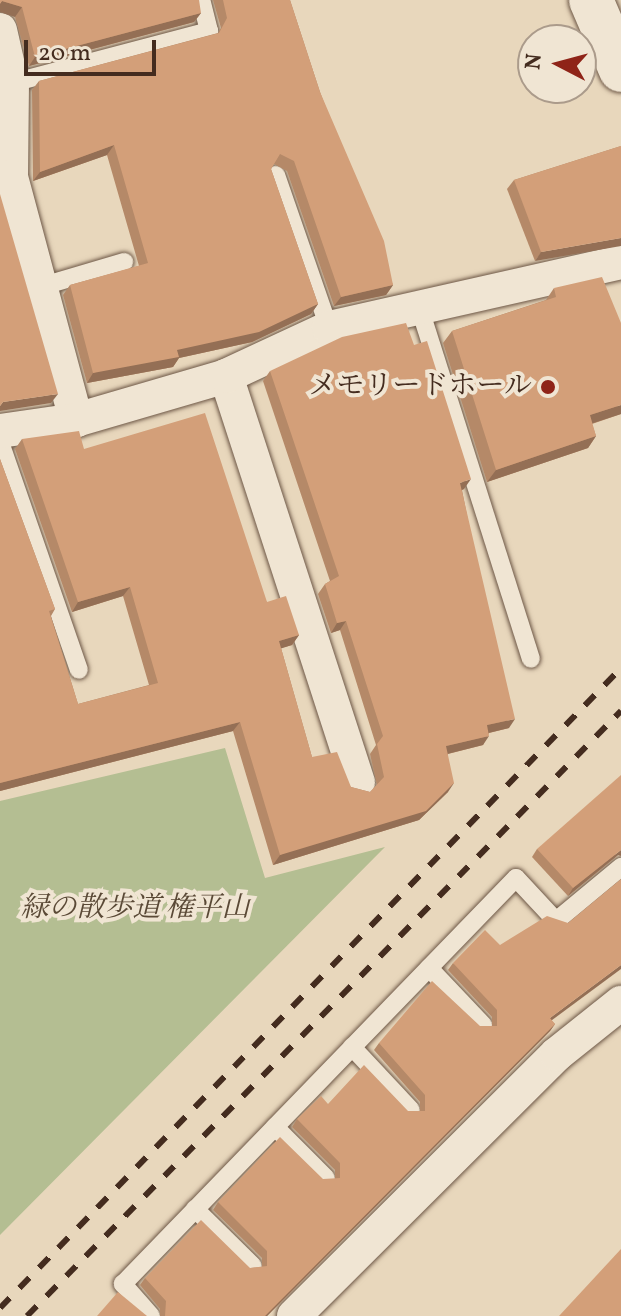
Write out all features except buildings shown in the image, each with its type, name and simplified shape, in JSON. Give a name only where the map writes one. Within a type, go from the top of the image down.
[{"type":"street","points":[[591,0],[621,70]]},
{"type":"street","points":[[0,30],[12,83],[11,177],[36,288],[76,420]]},
{"type":"street","points":[[0,431],[76,420],[226,376],[329,328],[621,262]]},
{"type":"street","points":[[226,376],[358,782]]},
{"type":"street","points":[[294,1316],[557,1054],[621,1003]]},
{"type":"lane","points":[[12,83],[209,31],[201,0]]},
{"type":"lane","points":[[276,175],[329,328]]},
{"type":"lane","points":[[36,288],[124,262]]},
{"type":"lane","points":[[419,306],[531,659]]},
{"type":"lane","points":[[0,442],[79,670]]},
{"type":"lane","points":[[151,1316],[123,1284],[516,878],[556,921],[621,867]]},
{"type":"lane","points":[[429,968],[483,1025]]},
{"type":"lane","points":[[352,1047],[411,1110]]},
{"type":"lane","points":[[275,1127],[326,1178]]},
{"type":"lane","points":[[195,1209],[253,1266]]},
{"type":"green space","name":"緑の散歩道 権平山","points":[[225,748],[265,878],[385,847],[0,1235],[0,801]]},
{"type":"railway","points":[[0,1308],[621,668]]},
{"type":"railway","points":[[27,1316],[621,711]]},
{"type":"place","name":"メモリードホール","points":[[548,387]]}]
